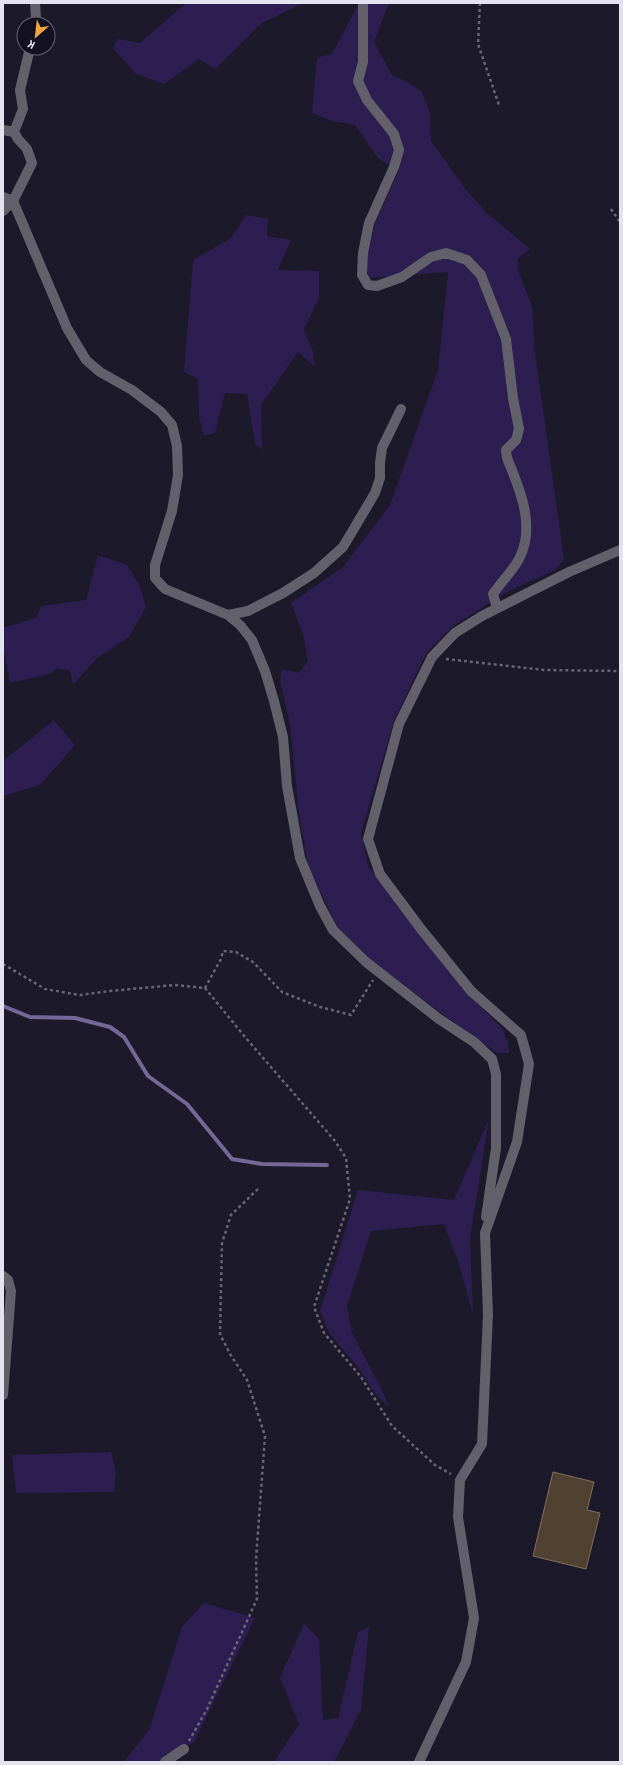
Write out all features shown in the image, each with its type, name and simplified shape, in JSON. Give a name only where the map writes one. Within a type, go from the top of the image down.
[{"type":"street","points":[[35,3],[36,16]]},
{"type":"street","points":[[363,3],[363,62],[358,80],[367,100],[394,134],[399,150],[394,167],[369,223],[363,253],[362,275],[368,285],[377,286],[402,277],[431,257],[446,253],[467,260],[481,275],[506,339],[513,398],[519,429],[516,440],[506,450],[507,458],[525,510],[527,538],[519,559],[493,594],[497,608]]},
{"type":"street","points":[[14,132],[23,110],[20,90],[28,56]]},
{"type":"street","points":[[3,130],[14,132],[27,149],[32,163],[13,201],[3,211]]},
{"type":"street","points":[[3,197],[13,201],[67,328],[86,360],[100,372],[132,390],[162,412],[172,425],[177,446],[178,475],[172,511],[155,565],[156,578],[165,589],[228,615],[240,625],[252,640],[265,671],[283,737],[288,794],[300,858],[320,906],[333,930],[378,971],[439,1019],[474,1042],[492,1059],[496,1074],[496,1148],[485,1233],[488,1315],[482,1444],[460,1480],[458,1517],[474,1618],[466,1662],[419,1762]]},
{"type":"street","points":[[228,615],[248,611],[283,593],[314,573],[343,547],[375,493],[380,478],[382,448],[401,409]]},
{"type":"street","points":[[485,1233],[517,1142],[529,1064],[521,1035],[471,991],[422,929],[380,874],[368,839],[399,724],[432,657],[455,633],[482,616],[569,572],[620,550]]},
{"type":"street","points":[[3,1276],[8,1280],[11,1291],[3,1395]]},
{"type":"street","points":[[165,1762],[184,1750]]},
{"type":"path","points":[[480,3],[478,44],[499,105]]},
{"type":"path","points":[[611,209],[620,222]]},
{"type":"path","points":[[432,657],[544,670],[620,670]]},
{"type":"path","points":[[205,988],[221,959],[223,950],[236,952],[253,962],[282,992],[320,1006],[351,1015],[378,971]]},
{"type":"path","points":[[3,964],[45,989],[80,995],[175,985],[205,988],[335,1141],[346,1158],[350,1199],[314,1307],[324,1333],[361,1377],[392,1426],[435,1465],[460,1480]]},
{"type":"path","points":[[184,1750],[207,1709],[257,1599],[256,1559],[265,1436],[247,1380],[230,1354],[220,1334],[222,1243],[231,1215],[260,1187]]},
{"type":"shaded area","points":[[186,3],[304,3],[262,23],[215,69],[199,59],[164,84],[136,74],[113,48],[117,39],[140,43]]},
{"type":"shaded area","points":[[359,3],[389,3],[374,42],[392,75],[411,84],[422,92],[430,113],[431,141],[467,191],[488,214],[530,249],[518,259],[519,273],[532,306],[535,353],[564,559],[555,570],[507,592],[453,626],[427,652],[394,721],[361,833],[368,866],[460,986],[502,1028],[508,1043],[509,1053],[497,1053],[445,1016],[370,960],[338,929],[308,865],[299,814],[290,725],[280,680],[282,669],[299,673],[308,661],[303,634],[291,603],[342,568],[390,505],[438,370],[448,272],[369,278],[366,261],[375,223],[398,172],[378,158],[355,125],[332,121],[312,113],[317,58],[332,54]]},
{"type":"shaded area","points":[[246,215],[268,219],[267,236],[291,240],[278,270],[319,271],[319,298],[304,329],[313,352],[314,366],[298,352],[261,405],[262,450],[255,444],[247,394],[225,393],[215,433],[204,436],[199,417],[198,379],[184,372],[193,260],[231,238]]},
{"type":"shaded area","points":[[98,555],[127,565],[140,586],[146,607],[129,637],[97,658],[73,685],[70,671],[56,668],[50,674],[10,683],[3,646],[3,628],[36,618],[41,606],[86,600]]},
{"type":"shaded area","points":[[54,720],[75,745],[40,785],[3,796],[3,761]]},
{"type":"shaded area","points":[[489,1119],[470,1239],[473,1315],[460,1267],[444,1224],[371,1231],[347,1306],[352,1333],[390,1408],[374,1392],[358,1367],[329,1333],[320,1311],[358,1190],[454,1200]]},
{"type":"shaded area","points":[[111,1452],[116,1472],[114,1492],[16,1493],[12,1455]]},
{"type":"shaded area","points":[[204,1603],[255,1618],[194,1742],[159,1762],[124,1762],[149,1730],[182,1627]]},
{"type":"shaded area","points":[[304,1623],[319,1639],[323,1720],[338,1718],[358,1632],[369,1627],[361,1710],[334,1762],[274,1762],[299,1724],[280,1678]]},
{"type":"building","points":[[553,1472],[594,1482],[587,1510],[600,1513],[586,1569],[533,1556]]},
{"type":"waterway","points":[[3,1006],[30,1017],[75,1018],[110,1027],[124,1037],[148,1076],[187,1104],[232,1159],[262,1164],[327,1165]]}]
